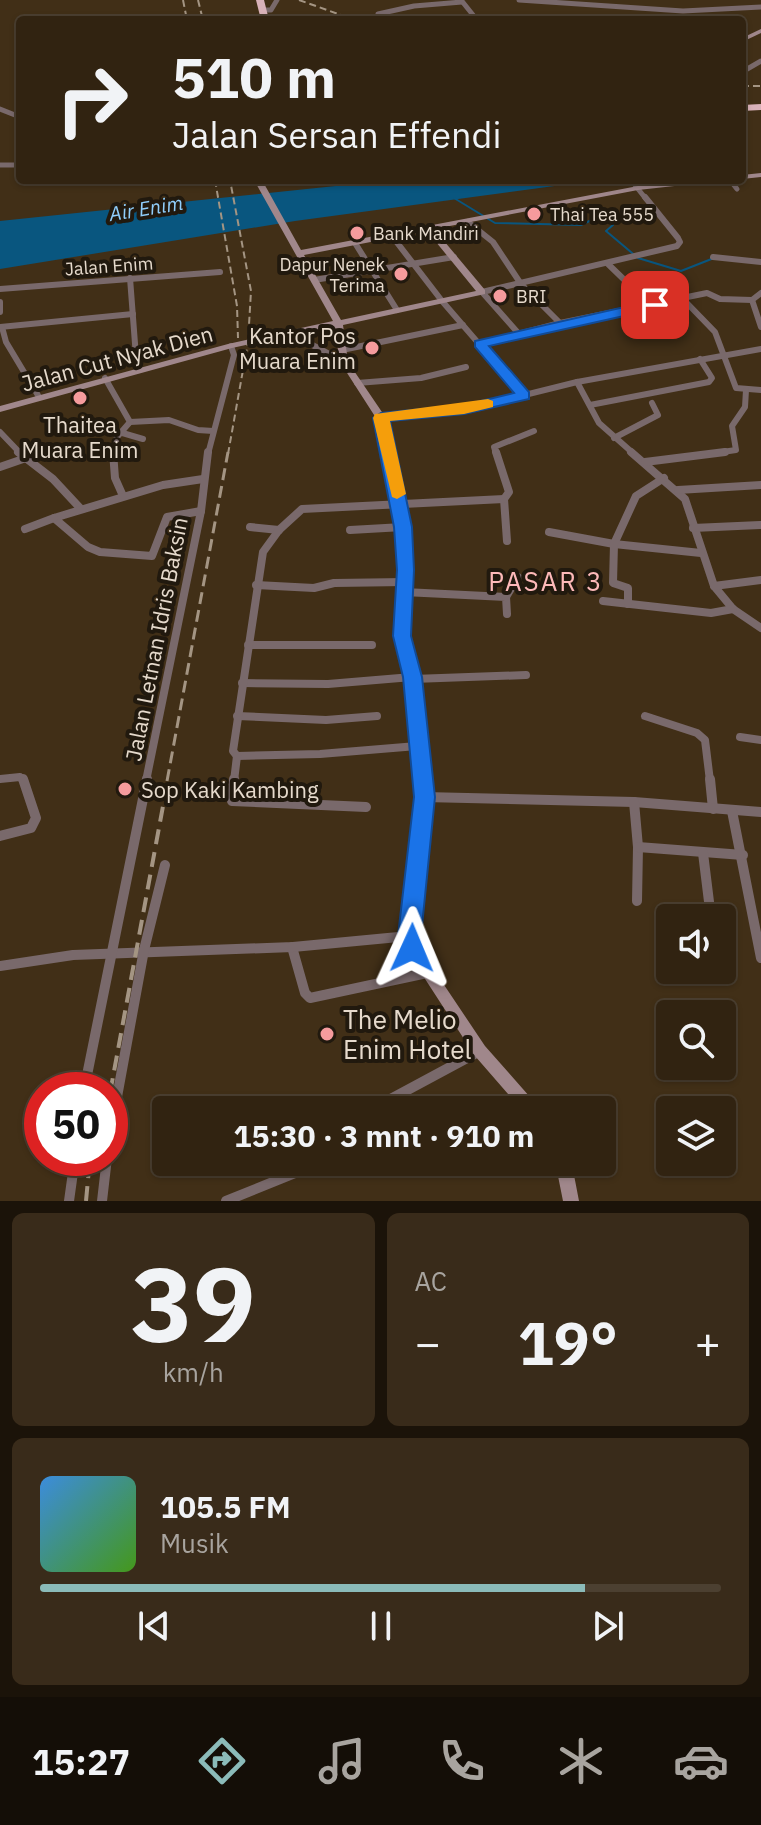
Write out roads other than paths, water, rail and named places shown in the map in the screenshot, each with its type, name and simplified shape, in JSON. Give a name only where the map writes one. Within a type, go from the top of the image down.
[{"type":"highway","points":[[260,0],[267,13]]},
{"type":"highway","points":[[267,13],[268,0]]},
{"type":"main road","points":[[260,184],[338,323],[343,356],[381,418],[400,504],[404,587],[402,636],[412,678],[424,797],[409,936],[412,948],[480,1051],[520,1096]]},
{"type":"main road","points":[[299,253],[638,188],[674,184]]},
{"type":"main road","points":[[430,229],[482,292]]},
{"type":"main road","name":"Jalan Cut Nyak Dien","points":[[0,409],[231,346],[482,292]]},
{"type":"main road","points":[[566,1176],[571,1201]]},
{"type":"street","points":[[267,13],[277,0]]},
{"type":"street","points":[[519,0],[608,3],[683,11],[761,7]]},
{"type":"street","points":[[650,0],[650,16]]},
{"type":"street","points":[[682,0],[683,11]]},
{"type":"street","points":[[742,0],[748,8]]},
{"type":"street","points":[[378,14],[462,1]]},
{"type":"street","points":[[666,10],[667,16]]},
{"type":"street","points":[[701,11],[703,16]]},
{"type":"street","points":[[519,334],[482,292],[677,246],[680,242],[634,184]]},
{"type":"street","points":[[733,184],[737,189]]},
{"type":"street","points":[[471,222],[493,242],[521,284],[560,323]]},
{"type":"street","points":[[392,236],[442,301],[524,396]]},
{"type":"street","points":[[355,243],[397,310]]},
{"type":"street","points":[[314,280],[454,257]]},
{"type":"street","points":[[713,257],[761,262]]},
{"type":"street","points":[[608,264],[643,298],[655,305]]},
{"type":"street","name":"Jalan Enim","points":[[0,289],[220,272]]},
{"type":"street","points":[[130,278],[137,370]]},
{"type":"street","points":[[480,344],[560,323],[707,293],[720,299],[752,300],[761,293]]},
{"type":"street","points":[[682,298],[715,332],[735,386],[761,390]]},
{"type":"street","points":[[752,300],[761,327]]},
{"type":"street","points":[[0,302],[0,312]]},
{"type":"street","points":[[39,397],[3,343],[1,327],[133,314]]},
{"type":"street","points":[[290,333],[343,356],[463,325]]},
{"type":"street","points":[[201,511],[203,479],[213,431],[234,355],[231,346]]},
{"type":"street","points":[[381,418],[464,410],[577,382],[761,349]]},
{"type":"street","points":[[590,405],[709,382],[712,378],[700,359]]},
{"type":"street","points":[[357,383],[421,378],[466,367]]},
{"type":"street","points":[[105,378],[130,422]]},
{"type":"street","points":[[577,382],[599,423],[685,499],[714,586],[733,609],[761,628]]},
{"type":"street","points":[[645,462],[736,450],[732,426],[746,404],[746,390]]},
{"type":"street","points":[[614,438],[658,415],[652,403]]},
{"type":"street","points":[[123,496],[113,482],[114,444],[119,432],[130,422],[169,420],[213,431]]},
{"type":"street","points":[[507,541],[504,499],[509,492],[494,447],[534,431]]},
{"type":"street","points":[[0,432],[53,479],[80,508]]},
{"type":"street","points":[[119,432],[143,439]]},
{"type":"street","points":[[0,467],[26,458]]},
{"type":"street","points":[[157,475],[163,485]]},
{"type":"street","points":[[628,604],[628,588],[613,583],[614,544],[639,493],[664,478]]},
{"type":"street","points":[[25,529],[80,508],[163,485],[203,479]]},
{"type":"street","points":[[678,490],[761,485]]},
{"type":"street","points":[[366,807],[232,801],[237,756],[233,751],[233,740],[263,552],[279,530],[302,509],[504,499]]},
{"type":"street","name":"Jalan Letnan Idris Baksin","points":[[54,518],[88,547],[100,552],[152,556],[167,517],[201,511],[87,1072]]},
{"type":"street","points":[[693,528],[760,525]]},
{"type":"street","points":[[250,527],[279,530]]},
{"type":"street","points":[[350,530],[403,527]]},
{"type":"street","points":[[549,532],[614,544],[701,553]]},
{"type":"street","points":[[507,614],[506,597],[518,577]]},
{"type":"street","points":[[714,586],[761,580]]},
{"type":"street","points":[[256,585],[314,588],[334,583],[506,597]]},
{"type":"street","points":[[603,601],[711,613],[733,609]]},
{"type":"street","points":[[248,645],[372,645]]},
{"type":"street","points":[[242,683],[328,684],[526,675]]},
{"type":"street","points":[[237,716],[326,720],[377,716]]},
{"type":"street","points":[[645,716],[697,733],[705,740],[713,809]]},
{"type":"street","points":[[740,737],[761,740]]},
{"type":"street","points":[[237,756],[320,754],[417,746]]},
{"type":"street","points":[[0,779],[20,777],[24,780],[36,818],[31,828],[0,836]]},
{"type":"street","points":[[424,797],[634,802],[761,812]]},
{"type":"street","points":[[634,802],[638,847],[637,901]]},
{"type":"street","points":[[732,811],[761,958]]},
{"type":"street","points":[[638,847],[743,855]]},
{"type":"street","points":[[703,853],[709,904]]},
{"type":"street","points":[[122,1072],[144,950],[165,865]]},
{"type":"street","points":[[0,966],[41,958],[111,951],[292,947],[409,936]]},
{"type":"street","points":[[292,947],[305,993],[310,998],[427,973]]},
{"type":"street","points":[[396,1096],[480,1051]]},
{"type":"street","points":[[69,1201],[72,1176]]},
{"type":"street","points":[[102,1201],[105,1176]]},
{"type":"street","points":[[226,1201],[288,1176]]},
{"type":"water","name":"Air Enim","points":[[355,184],[569,184],[295,221],[0,269],[0,221]]},
{"type":"waterway","points":[[454,198],[495,223],[581,225],[598,217],[612,220],[613,225],[606,231],[638,258],[681,271],[714,258]]},
{"type":"railway","points":[[183,0],[186,16]]},
{"type":"railway","points":[[198,0],[202,16]]},
{"type":"railway","points":[[299,0],[344,16]]},
{"type":"railway","points":[[746,86],[761,86]]},
{"type":"railway","points":[[216,184],[237,306],[238,338]]},
{"type":"railway","points":[[228,454],[248,342],[251,291],[231,184]]},
{"type":"railway","points":[[167,781],[228,452]]},
{"type":"railway","points":[[114,1072],[168,779]]},
{"type":"railway","points":[[86,1201],[88,1176]]},
{"type":"place","name":"Thai Tea 555","points":[[534,214]]},
{"type":"place","name":"Bank Mandiri","points":[[357,233]]},
{"type":"place","name":"Dapur Nenek Terima","points":[[401,274]]},
{"type":"place","name":"BRI","points":[[500,296]]},
{"type":"place","name":"Kantor Pos Muara Enim","points":[[372,348]]},
{"type":"place","name":"Thaitea Muara Enim","points":[[80,398]]},
{"type":"place","name":"Sop Kaki Kambing","points":[[125,789]]},
{"type":"place","name":"The Melio Enim Hotel","points":[[327,1034]]},
{"type":"district","name":"PASAR 3","points":[[546,581]]}]
